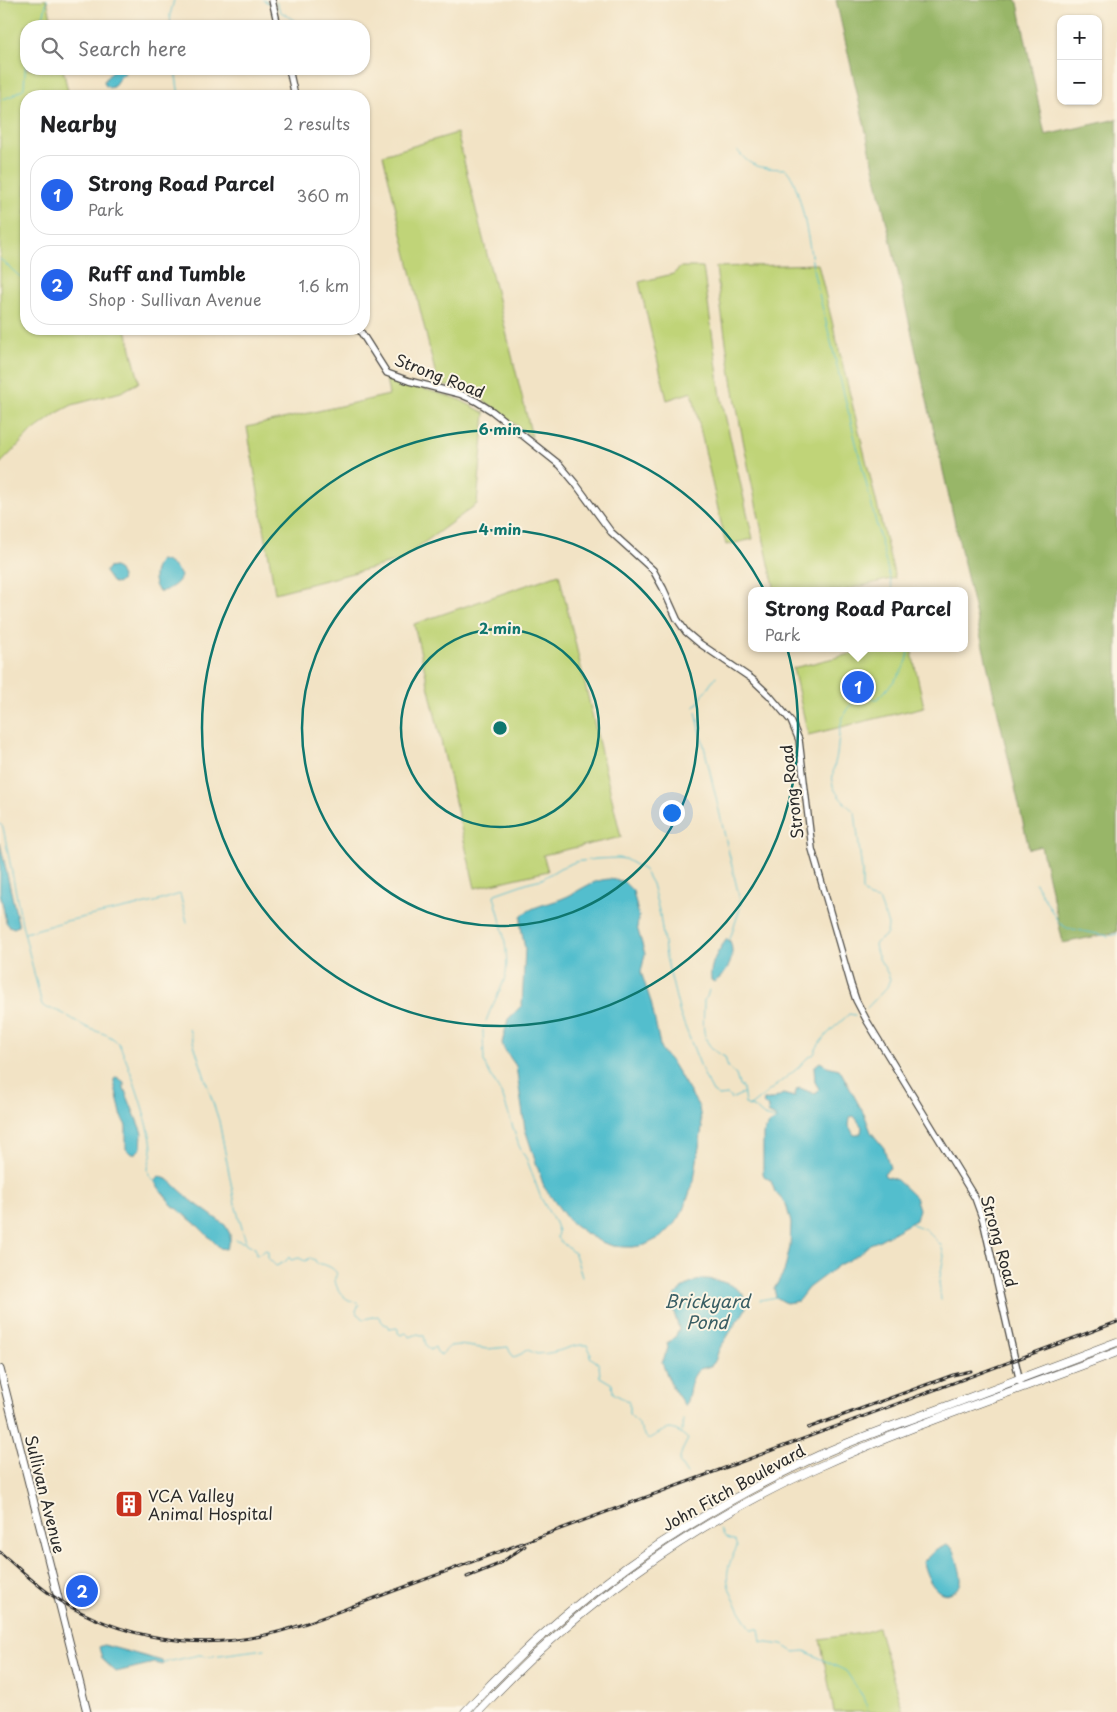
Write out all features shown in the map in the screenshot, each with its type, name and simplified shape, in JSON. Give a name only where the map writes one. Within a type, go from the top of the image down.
[{"type":"highway","name":"John Fitch Boulevard","points":[[465,1712],[506,1670],[566,1615],[658,1545],[706,1515],[773,1478],[860,1438],[1117,1342]]},
{"type":"highway","name":"John Fitch Boulevard","points":[[478,1712],[499,1689],[572,1622],[665,1552],[706,1526],[778,1487],[860,1448],[1117,1352]]},
{"type":"highway","points":[[773,1478],[778,1487]]},
{"type":"highway","points":[[613,1578],[619,1585]]},
{"type":"highway","points":[[566,1615],[572,1622]]},
{"type":"main road","name":"Sullivan Avenue","points":[[0,1370],[87,1712]]},
{"type":"street","points":[[272,0],[277,20]]},
{"type":"street","points":[[290,75],[294,90]]},
{"type":"street","name":"Strong Road","points":[[362,335],[387,372],[409,381],[460,394],[476,401],[492,411],[560,465],[611,532],[653,570],[677,619],[686,632],[752,679],[769,695],[791,721],[799,740],[813,855],[856,1000],[970,1189],[979,1208],[1022,1388]]},
{"type":"green space","points":[[0,0],[47,0],[52,20],[20,20],[20,75],[64,75],[68,90],[20,90],[20,335],[128,335],[139,381],[121,392],[72,405],[57,413],[30,433],[0,464]]},
{"type":"green space","points":[[836,0],[1016,0],[1045,135],[1117,119],[1117,932],[1063,943],[1041,846],[1029,849]]},
{"type":"green space","points":[[457,133],[532,437],[478,396],[464,390],[438,384],[383,155]]},
{"type":"green space","points":[[818,264],[895,578],[858,587],[774,587],[734,389],[716,267]]},
{"type":"green space","points":[[681,267],[703,267],[721,397],[753,539],[726,545],[692,392],[667,400],[639,282],[673,274]]},
{"type":"green space","points":[[386,378],[458,399],[485,413],[477,504],[399,561],[275,593],[247,427],[389,395]]},
{"type":"green space","points":[[559,574],[621,837],[543,855],[548,871],[475,888],[414,624]]},
{"type":"green space","points":[[859,652],[912,652],[924,707],[808,735],[793,668]]},
{"type":"green space","points":[[878,1628],[903,1712],[834,1712],[820,1639],[862,1633]]},
{"type":"water","points":[[109,75],[123,75],[113,87],[109,88],[105,85],[104,81]]},
{"type":"water","points":[[160,560],[172,565],[181,576],[173,586],[160,592],[155,585],[154,576]]},
{"type":"water","points":[[114,567],[118,569],[122,577],[121,581],[117,584],[112,582],[105,572],[108,568]]},
{"type":"water","points":[[0,843],[18,923],[18,926],[14,928],[6,922],[0,892]]},
{"type":"water","points":[[609,879],[623,881],[633,891],[639,917],[637,927],[645,954],[641,972],[651,1002],[661,1050],[673,1064],[699,1107],[702,1128],[694,1180],[679,1219],[661,1237],[645,1245],[633,1247],[613,1246],[585,1233],[568,1220],[544,1187],[525,1129],[516,1066],[502,1043],[508,1019],[522,1005],[525,949],[521,917],[529,910],[556,901],[590,884]]},
{"type":"water","points":[[727,939],[732,947],[731,958],[727,969],[714,982],[711,980],[711,969],[717,953]]},
{"type":"water","points":[[820,1062],[839,1069],[865,1116],[871,1132],[884,1148],[890,1168],[884,1173],[885,1176],[897,1180],[915,1197],[919,1209],[916,1220],[870,1244],[858,1255],[839,1265],[808,1288],[798,1301],[786,1303],[776,1297],[774,1289],[784,1272],[790,1247],[791,1223],[786,1204],[775,1192],[771,1181],[763,1173],[763,1134],[769,1124],[776,1120],[775,1117],[768,1113],[769,1108],[763,1104],[764,1100],[772,1100],[783,1094],[794,1097],[797,1089],[800,1088],[815,1094],[819,1089],[815,1082],[814,1067]],"holes":[[[854,1116],[862,1127],[861,1133],[854,1135],[849,1126],[850,1117]]]},
{"type":"water","points":[[117,1077],[124,1082],[124,1088],[142,1133],[141,1148],[136,1153],[130,1153],[126,1149],[126,1126],[122,1118],[114,1082],[114,1079]]},
{"type":"water","points":[[159,1176],[169,1180],[192,1201],[225,1225],[230,1234],[230,1241],[226,1249],[220,1248],[197,1225],[172,1205],[156,1184],[155,1181]]},
{"type":"water","name":"Brickyard Pond","points":[[702,1279],[724,1282],[738,1290],[746,1300],[746,1307],[720,1348],[714,1362],[711,1366],[700,1369],[694,1377],[685,1406],[672,1387],[662,1363],[668,1348],[667,1343],[675,1337],[679,1330],[672,1306],[673,1298],[684,1287]]},
{"type":"water","points":[[946,1545],[954,1550],[961,1581],[955,1590],[943,1593],[933,1586],[926,1574],[923,1562],[933,1552]]},
{"type":"water","points":[[104,1645],[162,1661],[163,1665],[154,1663],[116,1672],[102,1659],[99,1647]]},
{"type":"waterway","points":[[41,20],[47,0]]},
{"type":"waterway","points":[[170,20],[174,0]]},
{"type":"waterway","points":[[263,0],[269,3]]},
{"type":"waterway","points":[[276,2],[281,12],[294,20]]},
{"type":"waterway","points":[[21,90],[24,88],[25,75]]},
{"type":"waterway","points":[[176,75],[178,90]]},
{"type":"waterway","points":[[0,100],[20,91]]},
{"type":"waterway","points":[[738,151],[748,161],[758,166],[785,169],[795,186],[804,217],[814,274],[892,587]]},
{"type":"waterway","points":[[0,259],[20,277]]},
{"type":"waterway","points":[[867,1008],[887,987],[890,979],[877,954],[875,944],[887,934],[888,925],[879,900],[869,898],[862,890],[862,871],[855,812],[848,807],[835,790],[833,775],[841,724],[848,707],[864,699],[877,699],[904,666],[907,661],[907,652]]},
{"type":"waterway","points":[[695,707],[716,676]]},
{"type":"waterway","points":[[696,712],[741,905],[730,939]]},
{"type":"waterway","points":[[0,824],[3,827],[22,924],[42,1005],[63,1013],[88,1028],[107,1035],[118,1043],[133,1078],[144,1112],[152,1148],[148,1170],[156,1183]]},
{"type":"waterway","points":[[486,1021],[503,984],[507,959],[495,894],[542,879],[560,868],[575,862],[596,859],[625,859],[644,870],[652,884],[660,915],[666,957],[680,1014],[705,1077],[713,1092],[719,1096],[728,1095],[731,1099],[744,1093]]},
{"type":"waterway","points":[[1035,883],[1059,923],[1067,928],[1108,936],[1117,934]]},
{"type":"waterway","points":[[25,933],[66,921],[155,902],[180,894],[187,922]]},
{"type":"waterway","points":[[709,990],[704,1000],[704,1033],[706,1040],[716,1052],[725,1057],[728,1068],[736,1075],[739,1085],[743,1088],[745,1104],[755,1108],[764,1116],[775,1119]]},
{"type":"waterway","points":[[749,1107],[814,1054],[820,1042],[849,1014],[855,1015]]},
{"type":"waterway","points":[[189,1029],[219,1121],[235,1204],[246,1242]]},
{"type":"waterway","points":[[483,1030],[484,1061],[486,1067],[503,1097],[519,1146],[527,1160],[541,1198],[555,1223],[558,1231],[557,1238],[575,1254],[582,1277]]},
{"type":"waterway","points":[[912,1224],[925,1229],[941,1245],[944,1256],[939,1282],[941,1300]]},
{"type":"waterway","points":[[236,1240],[255,1248],[256,1255],[266,1250],[268,1258],[276,1266],[285,1262],[289,1257],[291,1260],[299,1258],[305,1261],[310,1258],[315,1260],[317,1264],[329,1267],[336,1273],[335,1282],[339,1291],[345,1298],[359,1304],[356,1311],[357,1314],[364,1319],[378,1316],[390,1329],[397,1328],[398,1333],[401,1335],[406,1333],[410,1337],[418,1334],[424,1336],[426,1345],[430,1350],[435,1347],[441,1355],[450,1346],[459,1345],[488,1349],[508,1347],[514,1357],[528,1350],[537,1354],[587,1345],[591,1353],[590,1357],[599,1364],[600,1377],[612,1384],[613,1393],[629,1402],[629,1414],[648,1439],[669,1429],[677,1431],[688,1439],[679,1462],[687,1474]]},
{"type":"waterway","points":[[760,1300],[777,1297]]},
{"type":"waterway","points":[[682,1431],[683,1420]]},
{"type":"waterway","points":[[720,1529],[726,1538],[735,1541],[737,1547],[729,1564],[728,1578],[731,1592],[751,1629],[759,1629],[761,1642],[783,1645],[794,1652],[805,1651],[846,1671],[865,1700],[868,1712]]},
{"type":"waterway","points":[[162,1663],[199,1655],[212,1656],[265,1649]]},
{"type":"railway","points":[[0,1552],[34,1582],[56,1598],[81,1612],[107,1623],[161,1638],[189,1641],[246,1639],[295,1627],[326,1616],[1117,1322]]},
{"type":"railway","points":[[808,1428],[953,1375],[971,1371]]},
{"type":"railway","points":[[467,1577],[499,1564],[525,1546]]},
{"type":"place","name":"Strong Road Parcel","points":[[858,687]]},
{"type":"place","name":"VCA Valley Animal Hospital","points":[[129,1504]]},
{"type":"place","name":"Ruff and Tumble","points":[[82,1591]]}]
